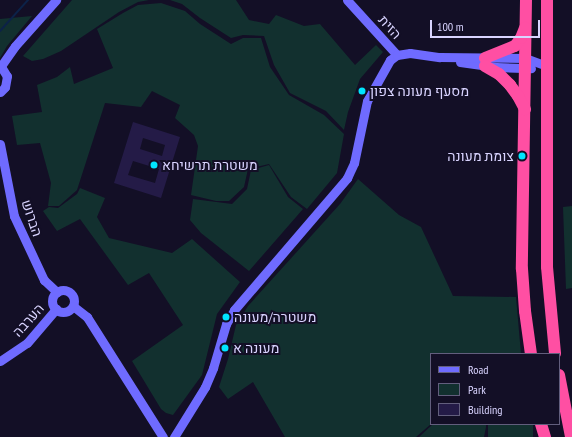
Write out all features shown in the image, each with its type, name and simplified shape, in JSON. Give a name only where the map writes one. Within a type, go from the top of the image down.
[{"type":"highway","points":[[526,0],[526,111],[522,269],[525,312],[531,353]]},
{"type":"highway","points":[[547,0],[548,267],[555,353]]},
{"type":"highway","points":[[526,25],[521,38],[515,46],[485,62],[510,85],[526,111]]},
{"type":"highway","points":[[560,380],[571,437]]},
{"type":"highway","points":[[542,425],[545,437]]},
{"type":"main road","points":[[0,92],[7,82],[7,76],[1,65],[15,46],[56,0]]},
{"type":"main road","name":"הזית","points":[[347,0],[397,55]]},
{"type":"main road","points":[[174,437],[205,387],[213,368],[226,324],[234,310],[348,178],[354,163],[367,101],[390,60],[397,55],[410,53],[485,62],[526,63],[547,66]]},
{"type":"main road","name":"הברוש","points":[[0,144],[14,216],[44,280],[57,292]]},
{"type":"main road","points":[[64,290],[71,293],[74,298],[74,306],[67,312],[56,309],[52,302],[57,292],[64,290]]},
{"type":"main road","points":[[74,306],[87,317],[163,437]]},
{"type":"main road","name":"הערבה","points":[[0,362],[28,343],[56,309]]},
{"type":"green space","points":[[72,0],[149,0],[138,2],[119,12],[61,51],[43,59],[32,61],[23,56]]},
{"type":"green space","points":[[170,0],[236,0],[249,20],[269,24],[276,15],[304,26],[320,24],[355,65],[376,45],[383,52],[360,79],[348,112],[344,130],[326,111],[290,93],[274,65],[264,36],[243,35],[231,38],[200,18],[182,4]]},
{"type":"green space","points":[[161,3],[185,11],[200,24],[231,44],[243,38],[261,38],[270,67],[289,95],[324,115],[344,134],[337,173],[307,209],[291,197],[269,164],[248,169],[244,187],[229,201],[216,201],[191,195],[198,146],[194,135],[175,118],[180,105],[152,91],[141,107],[105,103],[77,190],[59,206],[48,206],[51,183],[40,143],[17,145],[12,116],[42,112],[37,85],[57,77],[70,67],[74,84],[113,68],[97,29],[138,5]]},
{"type":"green space","points":[[32,16],[7,46],[0,58],[0,19]]},
{"type":"green space","points":[[269,165],[288,197],[303,209],[249,271],[201,233],[190,220],[193,199],[232,204],[247,189],[251,170]]},
{"type":"green space","points":[[358,179],[399,215],[421,227],[453,296],[516,297],[521,353],[430,353],[430,425],[416,437],[285,437],[253,382],[228,399],[219,387],[228,359],[236,325],[248,306],[340,204]]},
{"type":"green space","points":[[80,188],[105,198],[97,217],[109,238],[172,253],[192,239],[240,282],[217,314],[202,375],[173,415],[166,413],[161,409],[132,361],[183,325],[149,273],[128,285],[80,219],[57,231],[43,211],[49,207],[58,208],[77,194]]},
{"type":"green space","points":[[572,206],[572,288],[566,289],[563,207]]},
{"type":"green space","points":[[432,425],[486,425],[484,437],[419,437]]},
{"type":"green space","points":[[488,425],[533,425],[533,437],[488,437]]},
{"type":"building","points":[[133,122],[180,137],[161,198],[114,183]],"holes":[[[143,138],[165,145],[162,156],[140,149]],[[133,161],[159,169],[155,183],[128,175]]]},
{"type":"waterway","points":[[0,31],[28,0]]},
{"type":"place","name":"מסעף מעונה צפון","points":[[362,91]]},
{"type":"place","name":"צומת מעונה","points":[[522,156]]},
{"type":"place","name":"משטרת תרשיחא","points":[[154,165]]},
{"type":"place","name":"משטרה/מעונה","points":[[226,317]]},
{"type":"place","name":"מעונה א","points":[[225,348]]}]
